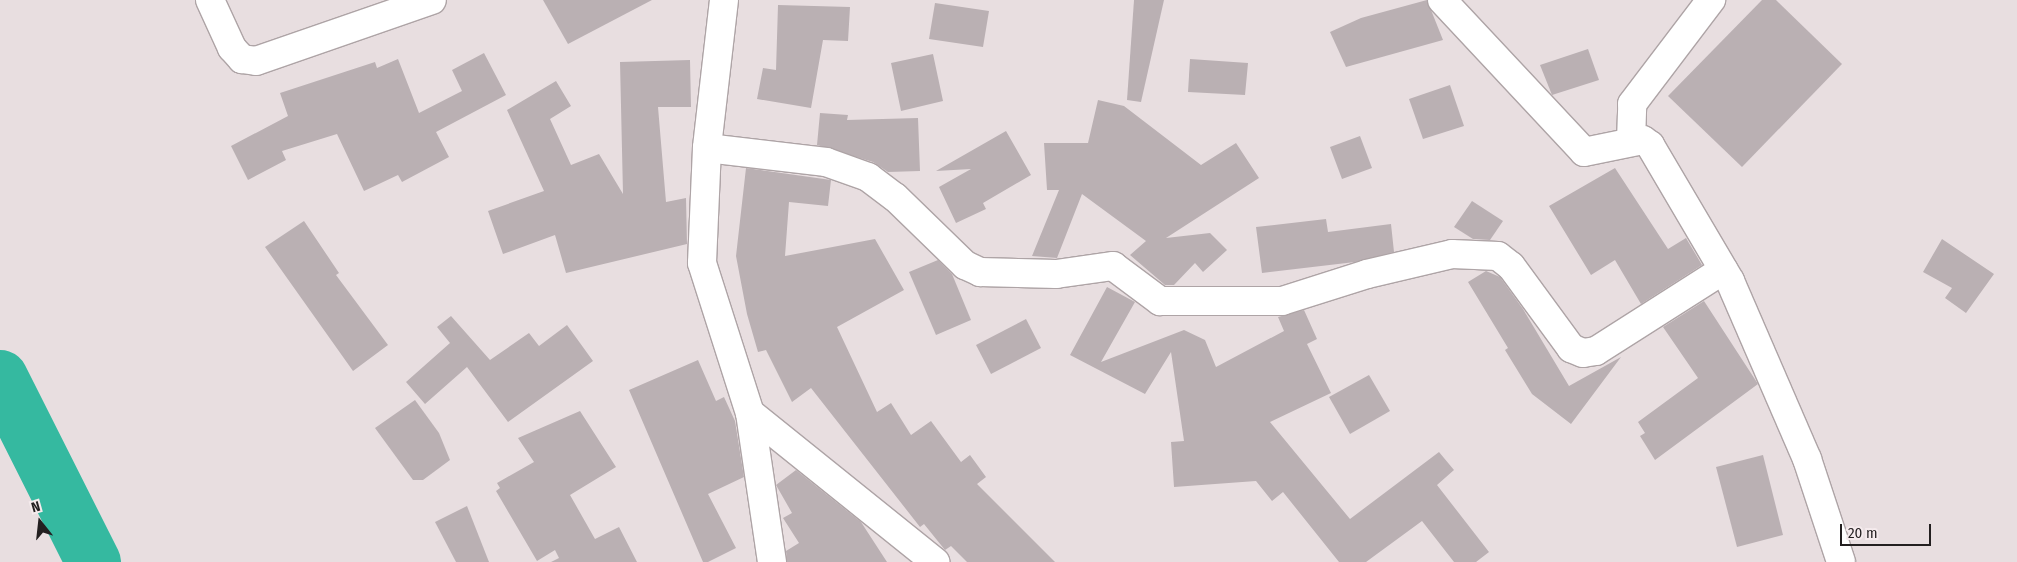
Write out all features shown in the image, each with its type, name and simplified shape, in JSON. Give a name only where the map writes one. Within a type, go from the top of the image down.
[{"type":"street","points":[[210,0],[232,48],[242,59],[256,61],[432,0]]},
{"type":"street","points":[[724,0],[707,148],[702,263],[750,413],[772,562]]},
{"type":"street","points":[[1442,0],[1584,152],[1631,141],[1643,140],[1650,145],[1723,270],[1807,460],[1841,562]]},
{"type":"street","points":[[1631,141],[1632,104],[1711,0]]},
{"type":"street","points":[[707,148],[826,162],[868,177],[895,196],[965,265],[980,272],[1056,274],[1113,266],[1160,301],[1282,300],[1366,274],[1452,254],[1498,256],[1511,266],[1572,348],[1583,353],[1596,351],[1723,270]]},
{"type":"street","points":[[750,413],[935,562]]},
{"type":"building","points":[[543,0],[652,0],[568,44]]},
{"type":"building","points":[[1134,0],[1164,0],[1141,102],[1127,100]]},
{"type":"building","points":[[1427,0],[1443,40],[1346,67],[1330,32],[1361,18]]},
{"type":"building","points":[[1762,0],[1776,0],[1842,64],[1742,167],[1668,96]]},
{"type":"building","points":[[935,3],[989,11],[983,47],[929,39]]},
{"type":"building","points":[[778,5],[850,7],[848,41],[823,40],[811,108],[757,99],[763,68],[776,70]]},
{"type":"building","points":[[1588,49],[1599,80],[1552,95],[1540,65]]},
{"type":"building","points":[[484,53],[506,95],[436,132],[449,157],[402,182],[398,175],[364,191],[337,134],[282,151],[286,160],[248,180],[231,146],[288,116],[280,93],[375,62],[377,68],[398,59],[419,113],[462,91],[452,70]]},
{"type":"building","points":[[933,54],[943,101],[901,111],[891,63]]},
{"type":"building","points":[[1190,59],[1248,63],[1245,95],[1188,92]]},
{"type":"building","points":[[690,60],[691,107],[658,107],[666,202],[686,198],[687,244],[566,273],[555,235],[503,254],[488,211],[544,191],[507,110],[556,81],[571,106],[550,119],[571,165],[599,154],[623,194],[620,62]]},
{"type":"building","points":[[1450,85],[1464,126],[1423,139],[1409,99]]},
{"type":"building","points":[[1098,100],[1124,106],[1201,165],[1236,143],[1259,178],[1166,238],[1210,233],[1227,250],[1203,272],[1195,263],[1174,285],[1165,285],[1130,255],[1146,241],[1082,194],[1057,258],[1032,256],[1059,190],[1047,190],[1044,143],[1088,143]]},
{"type":"building","points":[[820,113],[848,115],[847,120],[918,118],[920,171],[888,172],[873,162],[817,145]]},
{"type":"building","points":[[1006,131],[1031,175],[983,203],[986,209],[956,223],[939,187],[971,169],[936,171]]},
{"type":"building","points":[[1360,136],[1372,168],[1342,179],[1330,147]]},
{"type":"building","points":[[746,168],[831,180],[828,206],[789,202],[785,256],[875,239],[904,290],[837,327],[877,412],[891,403],[911,435],[931,421],[961,462],[970,455],[986,477],[977,484],[1055,562],[967,562],[951,546],[945,550],[924,524],[920,527],[811,388],[792,402],[766,350],[758,352],[747,314],[736,256]]},
{"type":"building","points":[[1615,168],[1668,249],[1686,238],[1702,265],[1641,304],[1615,260],[1591,275],[1549,206]]},
{"type":"building","points":[[1472,201],[1503,221],[1490,240],[1473,239],[1454,227]]},
{"type":"building","points":[[1326,219],[1328,232],[1391,224],[1394,252],[1355,262],[1262,273],[1256,227]]},
{"type":"building","points":[[304,221],[339,273],[336,275],[388,345],[353,371],[265,247]]},
{"type":"building","points":[[1942,239],[1994,274],[1966,313],[1945,298],[1952,288],[1923,272]]},
{"type":"building","points":[[938,260],[952,274],[971,320],[936,335],[909,272]]},
{"type":"building","points":[[1486,271],[1500,277],[1523,309],[1569,386],[1621,357],[1571,424],[1532,394],[1505,350],[1508,348],[1468,282]]},
{"type":"building","points":[[1107,287],[1135,302],[1101,362],[1184,330],[1205,340],[1216,367],[1284,331],[1278,317],[1304,310],[1317,339],[1307,344],[1331,393],[1270,422],[1350,519],[1439,452],[1454,470],[1437,485],[1489,552],[1476,562],[1454,562],[1422,521],[1366,562],[1339,562],[1283,492],[1272,501],[1256,481],[1174,487],[1171,442],[1184,441],[1171,352],[1145,394],[1070,355]]},
{"type":"building","points":[[1704,301],[1758,384],[1655,460],[1640,436],[1645,433],[1638,422],[1698,378],[1663,327]]},
{"type":"building","points":[[451,316],[490,360],[529,333],[539,346],[567,325],[593,361],[508,422],[467,367],[425,404],[406,382],[450,343],[437,327]]},
{"type":"building","points":[[1026,319],[1041,348],[991,374],[976,345]]},
{"type":"building","points":[[698,360],[716,401],[724,397],[735,421],[744,477],[708,494],[736,548],[708,562],[703,562],[629,390]]},
{"type":"building","points":[[1369,375],[1390,411],[1350,434],[1329,397]]},
{"type":"building","points":[[415,400],[439,433],[450,460],[423,480],[413,480],[375,428]]},
{"type":"building","points":[[580,411],[616,467],[570,495],[595,539],[619,527],[637,562],[551,562],[559,558],[555,550],[537,561],[496,491],[500,488],[497,483],[534,462],[518,438]]},
{"type":"building","points":[[1763,455],[1783,535],[1737,547],[1716,467]]},
{"type":"building","points":[[796,470],[861,522],[887,562],[787,562],[786,551],[799,543],[783,518],[792,513],[776,485]]},
{"type":"building","points":[[467,506],[489,562],[456,562],[435,522]]},
{"type":"waterway","points":[[0,377],[93,562]]}]
